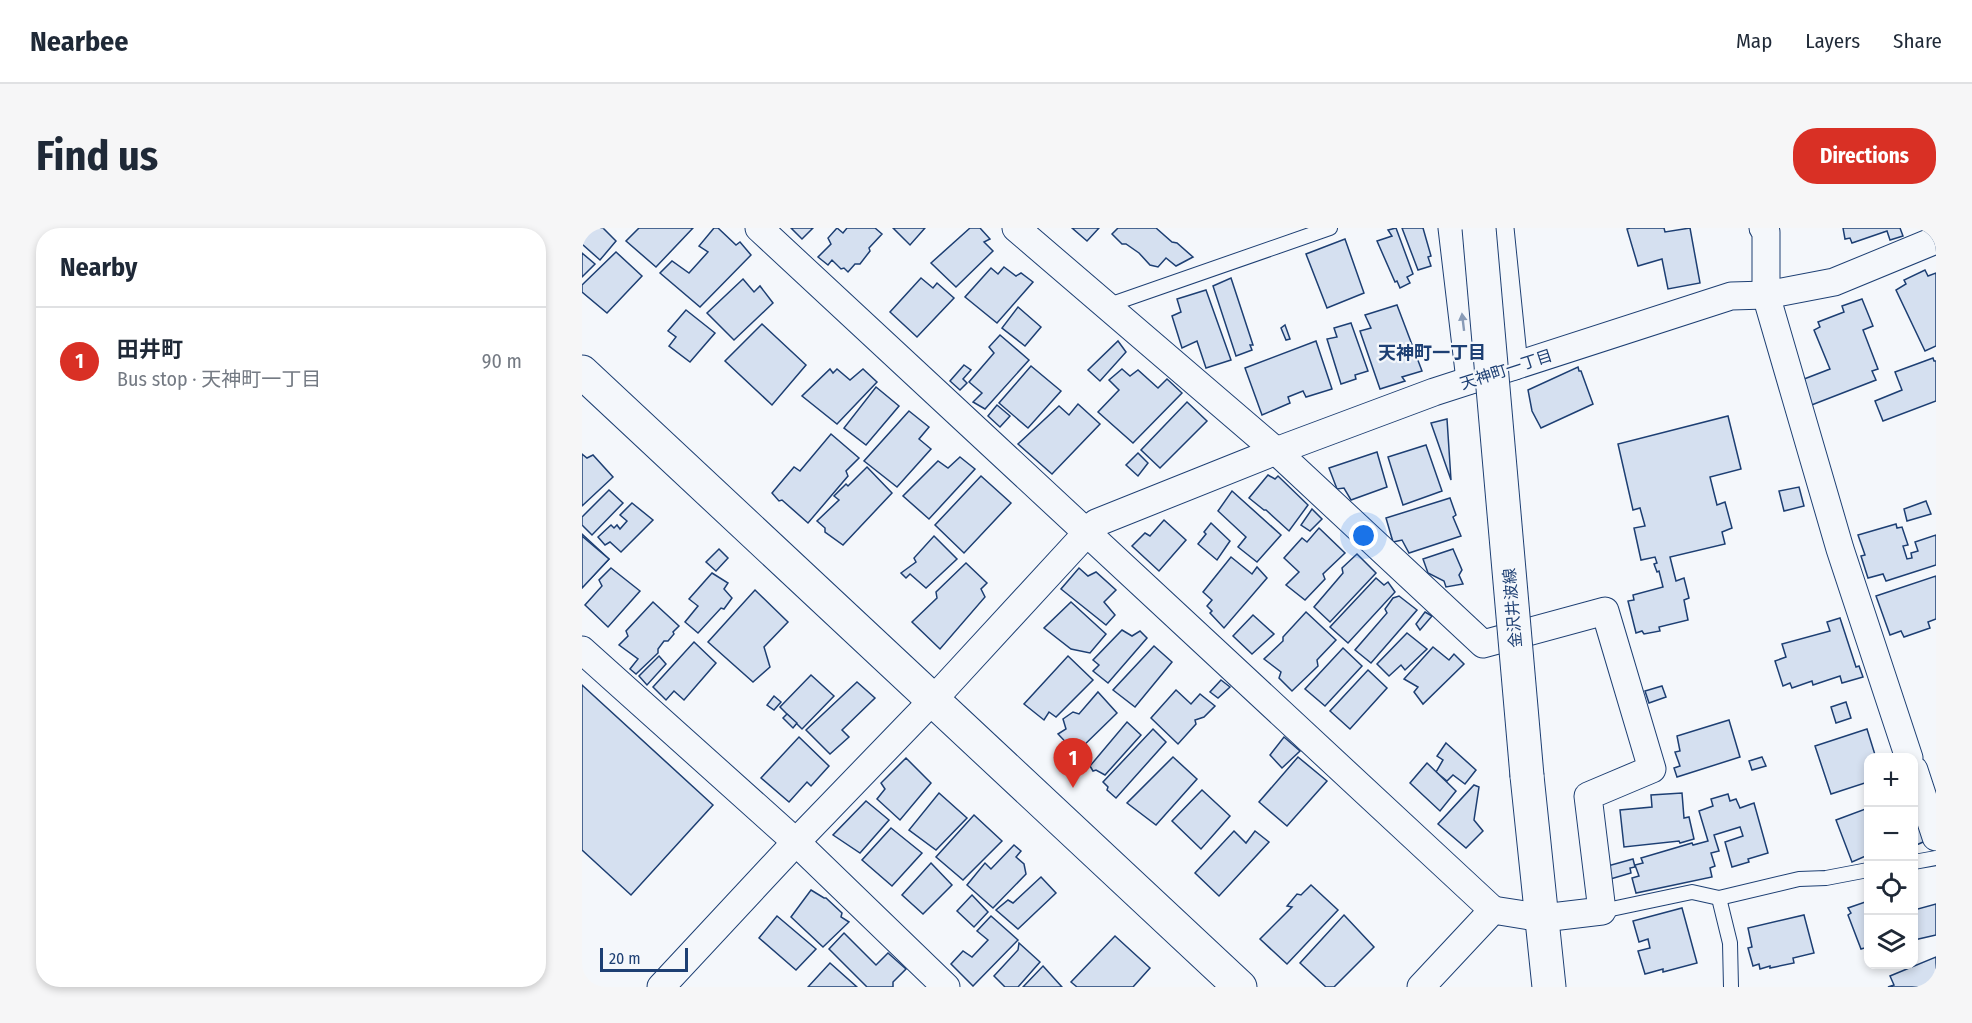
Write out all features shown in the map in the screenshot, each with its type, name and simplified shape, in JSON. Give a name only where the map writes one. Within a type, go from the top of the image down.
[{"type":"street","points":[[759,228],[1493,910],[1543,918],[1602,911],[1588,796],[1652,769],[1605,611],[1483,644],[1276,451],[1016,228]]},
{"type":"street","points":[[1452,228],[1470,381]]},
{"type":"street","name":"金沢井波線","points":[[1479,228],[1527,776],[1549,987]]},
{"type":"street","points":[[1500,228],[1515,366]]},
{"type":"street","points":[[1763,228],[1766,232],[1766,295],[1840,549],[1908,753]]},
{"type":"street","name":"天神町一丁目","points":[[661,987],[932,701],[1096,523],[1276,451],[1470,381],[1731,296],[1766,295],[1834,282],[1936,240]]},
{"type":"street","points":[[582,372],[1240,987]]},
{"type":"street","points":[[582,650],[796,842],[932,982]]},
{"type":"street","points":[[1918,782],[1936,837]]},
{"type":"street","points":[[1421,987],[1493,910]]},
{"type":"lane","points":[[1106,306],[1330,228]]},
{"type":"lane","points":[[1918,861],[1936,858]]},
{"type":"lane","points":[[1602,911],[1692,892],[1719,898],[1799,879],[1826,878],[1864,871]]},
{"type":"lane","points":[[1719,898],[1730,943],[1731,987]]},
{"type":"building","points":[[582,228],[603,228],[616,241],[600,260],[582,244]]},
{"type":"building","points":[[639,228],[693,228],[656,267],[626,241]]},
{"type":"building","points":[[714,228],[718,228],[736,245],[740,242],[751,255],[700,307],[660,273],[672,261],[689,273],[708,252],[699,246]]},
{"type":"building","points":[[791,228],[813,228],[802,239]]},
{"type":"building","points":[[837,228],[843,233],[847,228],[875,228],[882,234],[869,248],[870,251],[860,264],[855,264],[848,272],[832,260],[828,265],[818,257],[831,244],[828,238]]},
{"type":"building","points":[[893,228],[925,228],[910,245]]},
{"type":"building","points":[[970,228],[980,228],[990,239],[984,242],[993,251],[956,287],[931,263]]},
{"type":"building","points":[[1072,228],[1099,228],[1087,241]]},
{"type":"building","points":[[1118,228],[1156,228],[1193,257],[1176,266],[1166,258],[1158,267],[1150,265],[1139,253],[1126,244],[1122,244],[1112,234]]},
{"type":"building","points":[[1396,228],[1413,274],[1407,277],[1410,283],[1400,288],[1397,281],[1395,282],[1377,241],[1392,236],[1388,230]]},
{"type":"building","points":[[1402,228],[1423,228],[1431,256],[1428,257],[1431,266],[1418,270]]},
{"type":"building","points":[[1664,228],[1665,232],[1690,228],[1700,283],[1668,289],[1662,259],[1638,266],[1627,229]]},
{"type":"building","points":[[1843,228],[1900,228],[1903,236],[1890,240],[1887,231],[1852,243],[1850,238],[1845,239]]},
{"type":"building","points":[[1345,239],[1364,293],[1327,308],[1306,254]]},
{"type":"building","points":[[616,252],[642,276],[607,313],[582,292],[582,285]]},
{"type":"building","points":[[582,253],[595,264],[582,277]]},
{"type":"building","points":[[1004,267],[1016,276],[1021,273],[1033,282],[997,323],[965,297],[991,268],[998,274]]},
{"type":"building","points":[[1925,270],[1928,276],[1936,273],[1936,346],[1925,351],[1896,290],[1906,284],[1904,280]]},
{"type":"building","points":[[921,278],[933,288],[937,283],[954,298],[917,337],[890,312]]},
{"type":"building","points":[[1231,278],[1253,345],[1250,345],[1252,350],[1236,356],[1213,286]]},
{"type":"building","points":[[743,279],[754,292],[760,286],[773,303],[734,340],[707,313]]},
{"type":"building","points":[[1206,290],[1231,360],[1206,368],[1197,341],[1182,348],[1172,316],[1181,312],[1177,299]]},
{"type":"building","points":[[1862,299],[1873,326],[1863,330],[1878,369],[1872,371],[1876,380],[1809,406],[1799,381],[1830,369],[1814,330],[1820,327],[1818,322],[1844,312],[1842,306]]},
{"type":"building","points":[[1397,305],[1422,371],[1402,377],[1405,381],[1380,389],[1360,331],[1371,328],[1365,315]]},
{"type":"building","points":[[1018,307],[1041,327],[1025,346],[1002,328]]},
{"type":"building","points":[[686,310],[715,333],[690,362],[669,346],[676,337],[668,331]]},
{"type":"building","points":[[1351,323],[1368,371],[1355,375],[1356,379],[1341,384],[1327,339],[1337,337],[1334,328]]},
{"type":"building","points":[[762,324],[806,365],[772,405],[725,361]]},
{"type":"building","points":[[1285,325],[1290,339],[1286,340],[1281,328]]},
{"type":"building","points":[[1000,335],[1029,360],[985,409],[973,402],[982,393],[969,382],[994,353],[989,347]]},
{"type":"building","points":[[1118,341],[1126,352],[1100,381],[1088,370]]},
{"type":"building","points":[[1316,341],[1332,389],[1306,397],[1303,391],[1288,397],[1290,403],[1262,415],[1245,368]]},
{"type":"building","points":[[1933,358],[1936,361],[1936,401],[1883,421],[1875,401],[1902,390],[1895,372]]},
{"type":"building","points":[[964,365],[971,370],[963,379],[967,383],[960,390],[950,381]]},
{"type":"building","points":[[1031,366],[1061,391],[1028,428],[999,403]]},
{"type":"building","points":[[1578,367],[1593,404],[1541,428],[1532,411],[1528,390]]},
{"type":"building","points":[[830,369],[833,373],[837,369],[850,380],[863,369],[877,382],[837,424],[802,396]]},
{"type":"building","points":[[1122,369],[1130,376],[1138,370],[1158,388],[1167,379],[1182,393],[1133,443],[1098,412],[1119,390],[1109,380]]},
{"type":"building","points":[[876,387],[899,406],[866,445],[844,428]]},
{"type":"building","points":[[1187,402],[1207,421],[1160,468],[1141,450]]},
{"type":"building","points":[[1078,404],[1100,424],[1052,474],[1018,444],[1059,406],[1069,415]]},
{"type":"building","points":[[997,405],[1010,416],[1000,427],[988,416]]},
{"type":"building","points":[[909,411],[929,427],[919,439],[931,449],[897,487],[864,461]]},
{"type":"building","points":[[1728,416],[1741,469],[1710,477],[1717,505],[1725,502],[1732,528],[1722,532],[1725,544],[1670,557],[1676,581],[1684,578],[1689,598],[1684,600],[1688,620],[1659,627],[1660,631],[1636,633],[1628,601],[1634,600],[1633,595],[1663,587],[1659,571],[1657,572],[1654,564],[1657,563],[1655,557],[1641,560],[1634,528],[1645,526],[1640,508],[1633,510],[1618,444]]},
{"type":"building","points":[[1447,419],[1451,480],[1431,423]]},
{"type":"building","points":[[831,434],[859,458],[846,471],[848,476],[808,523],[772,493],[794,467],[800,471]]},
{"type":"building","points":[[1426,445],[1442,491],[1403,505],[1388,457]]},
{"type":"building","points":[[1377,452],[1387,487],[1351,500],[1344,488],[1337,489],[1329,468]]},
{"type":"building","points":[[1138,453],[1148,463],[1138,476],[1126,465]]},
{"type":"building","points":[[582,454],[587,458],[593,455],[613,477],[582,506]]},
{"type":"building","points":[[960,457],[975,469],[929,519],[903,496],[938,461],[948,468]]},
{"type":"building","points":[[867,467],[892,493],[843,545],[825,532],[825,528],[817,521],[839,500],[834,496]]},
{"type":"building","points":[[1268,475],[1275,479],[1278,476],[1308,505],[1289,531],[1249,498]]},
{"type":"building","points":[[981,476],[1011,503],[964,553],[935,525]]},
{"type":"building","points":[[1799,487],[1804,506],[1784,511],[1779,491]]},
{"type":"building","points":[[609,490],[623,503],[592,535],[582,525],[582,517]]},
{"type":"building","points":[[1232,491],[1281,535],[1257,562],[1238,547],[1246,537],[1218,511]]},
{"type":"building","points":[[1450,498],[1456,515],[1453,517],[1461,536],[1409,553],[1402,540],[1393,542],[1386,518]]},
{"type":"building","points":[[1926,501],[1931,514],[1907,521],[1904,509]]},
{"type":"building","points":[[632,503],[653,520],[621,552],[610,542],[605,545],[598,537],[611,525],[614,528],[617,525],[620,529],[627,521],[620,515]]},
{"type":"building","points":[[1312,509],[1322,519],[1310,531],[1301,525]]},
{"type":"building","points":[[1164,520],[1186,540],[1159,571],[1132,546],[1145,533],[1150,536]]},
{"type":"building","points":[[1211,523],[1230,541],[1217,560],[1198,544]]},
{"type":"building","points":[[1896,524],[1897,528],[1902,527],[1908,545],[1903,546],[1907,559],[1912,558],[1911,553],[1918,551],[1915,542],[1936,535],[1936,565],[1886,581],[1883,574],[1868,578],[1861,556],[1865,555],[1858,535]]},
{"type":"building","points":[[1319,528],[1345,553],[1323,574],[1325,579],[1305,600],[1286,585],[1299,572],[1284,558],[1302,538],[1307,542]]},
{"type":"building","points":[[582,534],[609,559],[582,588]]},
{"type":"building","points":[[582,536],[609,559],[582,588]]},
{"type":"building","points":[[934,536],[957,559],[926,588],[910,574],[906,578],[901,573],[916,562],[914,558]]},
{"type":"building","points":[[719,549],[728,558],[716,571],[706,562]]},
{"type":"building","points":[[1453,549],[1462,570],[1459,575],[1463,584],[1446,587],[1444,581],[1428,573],[1423,559]]},
{"type":"building","points":[[1357,554],[1376,573],[1330,622],[1314,607],[1343,573],[1342,568]]},
{"type":"building","points":[[1231,557],[1252,574],[1257,567],[1267,578],[1224,628],[1210,613],[1212,611],[1207,606],[1212,600],[1203,592]]},
{"type":"building","points":[[966,563],[987,583],[981,589],[985,597],[940,649],[912,622],[937,598],[936,592]]},
{"type":"building","points":[[611,568],[640,591],[608,627],[585,605],[602,586],[599,580]]},
{"type":"building","points":[[1079,568],[1088,576],[1096,572],[1116,590],[1104,602],[1115,615],[1106,625],[1061,589]]},
{"type":"building","points":[[712,573],[728,583],[724,589],[732,598],[724,609],[721,608],[698,633],[685,622],[698,606],[689,599]]},
{"type":"building","points":[[1936,576],[1936,619],[1928,622],[1930,628],[1904,637],[1901,631],[1890,635],[1876,596]]},
{"type":"building","points":[[1376,578],[1384,585],[1388,582],[1395,592],[1348,643],[1330,627]]},
{"type":"building","points":[[755,590],[788,622],[764,647],[770,667],[753,682],[708,642]]},
{"type":"building","points":[[1399,596],[1417,610],[1371,663],[1355,650],[1387,613],[1385,609],[1393,598]]},
{"type":"building","points":[[653,602],[679,626],[668,641],[664,641],[658,653],[636,674],[630,669],[638,659],[619,645],[628,636],[626,631]]},
{"type":"building","points":[[1071,602],[1106,634],[1090,653],[1071,649],[1044,628]]},
{"type":"building","points":[[1306,612],[1336,640],[1317,660],[1318,666],[1292,691],[1279,678],[1281,672],[1264,659],[1283,641],[1283,637]]},
{"type":"building","points":[[1425,612],[1432,616],[1420,630],[1416,624]]},
{"type":"building","points":[[1253,615],[1274,634],[1252,654],[1233,636]]},
{"type":"building","points":[[1840,618],[1856,667],[1859,666],[1863,677],[1842,683],[1840,676],[1813,685],[1812,681],[1792,688],[1790,683],[1783,686],[1775,661],[1786,657],[1782,644],[1830,631],[1827,622]]},
{"type":"building","points":[[1122,630],[1132,636],[1140,631],[1147,638],[1108,683],[1093,671],[1099,665],[1093,660]]},
{"type":"building","points":[[1407,633],[1427,649],[1405,670],[1401,665],[1389,676],[1377,664]]},
{"type":"building","points":[[694,642],[716,663],[684,700],[674,691],[666,700],[653,687]]},
{"type":"building","points":[[1154,646],[1172,662],[1135,707],[1113,690]]},
{"type":"building","points":[[1433,647],[1449,660],[1454,654],[1464,664],[1423,704],[1414,692],[1418,687],[1404,679]]},
{"type":"building","points":[[1343,648],[1362,666],[1325,706],[1305,689]]},
{"type":"building","points":[[659,656],[666,664],[647,685],[639,676]]},
{"type":"building","points":[[1068,656],[1093,680],[1056,717],[1049,712],[1044,720],[1024,704]]},
{"type":"building","points":[[1368,670],[1387,688],[1350,729],[1330,711]]},
{"type":"building","points":[[811,675],[834,696],[802,729],[780,707]]},
{"type":"building","points":[[1221,680],[1230,687],[1218,698],[1210,692]]},
{"type":"building","points":[[857,682],[875,698],[842,730],[849,737],[830,754],[806,730]]},
{"type":"building","points":[[582,685],[713,805],[631,895],[582,850]]},
{"type":"building","points":[[1662,686],[1666,697],[1649,703],[1645,691]]},
{"type":"building","points":[[1176,690],[1191,704],[1200,694],[1215,706],[1204,717],[1195,720],[1196,724],[1178,744],[1151,718]]},
{"type":"building","points":[[1098,692],[1117,713],[1076,753],[1058,734],[1066,729],[1063,719],[1073,712],[1079,714]]},
{"type":"building","points":[[774,696],[781,702],[774,710],[767,705]]},
{"type":"building","points":[[1846,702],[1851,718],[1836,723],[1831,707]]},
{"type":"building","points":[[787,714],[797,723],[793,728],[783,718]]},
{"type":"building","points":[[1729,720],[1740,757],[1677,777],[1674,768],[1680,766],[1675,752],[1680,751],[1677,736]]},
{"type":"building","points":[[1127,722],[1141,735],[1105,775],[1096,770],[1093,771],[1090,766]]},
{"type":"building","points":[[1153,729],[1166,742],[1116,798],[1107,790],[1108,787],[1103,782]]},
{"type":"building","points":[[1867,729],[1874,753],[1864,753],[1864,783],[1831,794],[1815,746]]},
{"type":"building","points":[[799,737],[829,766],[811,786],[807,782],[789,802],[761,778]]},
{"type":"building","points":[[1284,737],[1300,751],[1282,768],[1270,755]]},
{"type":"building","points":[[1446,743],[1476,770],[1465,784],[1453,775],[1447,781],[1436,772],[1443,760],[1437,756]]},
{"type":"building","points":[[1173,757],[1197,779],[1156,825],[1127,803]]},
{"type":"building","points":[[1298,757],[1327,781],[1287,826],[1259,802]]},
{"type":"building","points":[[1762,757],[1766,766],[1752,770],[1749,761]]},
{"type":"building","points":[[906,758],[931,783],[900,820],[877,799],[885,789],[881,783]]},
{"type":"building","points":[[1427,763],[1456,791],[1440,811],[1410,783]]},
{"type":"building","points":[[1474,785],[1479,787],[1474,820],[1483,831],[1466,848],[1438,824]]},
{"type":"building","points":[[1202,790],[1230,816],[1201,849],[1172,821]]},
{"type":"building","points":[[939,793],[967,818],[936,850],[909,830]]},
{"type":"building","points":[[1682,793],[1684,818],[1689,817],[1694,839],[1680,843],[1679,841],[1624,847],[1620,810],[1652,807],[1651,795]]},
{"type":"building","points":[[1728,794],[1730,801],[1736,799],[1740,808],[1754,803],[1768,853],[1732,867],[1725,842],[1743,836],[1740,827],[1714,835],[1719,851],[1711,853],[1715,866],[1710,868],[1712,877],[1636,893],[1632,878],[1639,876],[1635,865],[1643,863],[1641,858],[1692,843],[1693,845],[1708,841],[1699,811],[1713,806],[1711,799]]},
{"type":"building","points":[[866,801],[889,820],[860,853],[833,835]]},
{"type":"building","points":[[1864,810],[1864,857],[1852,862],[1836,820]]},
{"type":"building","points":[[1921,814],[1930,839],[1918,844],[1918,815]]},
{"type":"building","points":[[974,815],[1002,841],[963,880],[936,857]]},
{"type":"building","points":[[891,828],[922,853],[892,886],[862,860]]},
{"type":"building","points":[[1234,831],[1246,843],[1255,831],[1269,842],[1219,896],[1195,873]]},
{"type":"building","points":[[1014,845],[1021,851],[1016,857],[1024,864],[1026,874],[993,908],[967,885],[985,863],[991,869]]},
{"type":"building","points":[[1633,859],[1635,867],[1630,868],[1631,873],[1607,880],[1604,867]]},
{"type":"building","points":[[931,863],[952,885],[923,914],[902,895]]},
{"type":"building","points":[[1041,877],[1056,893],[1018,929],[996,910],[1008,900],[1013,903]]},
{"type":"building","points":[[1311,885],[1338,910],[1287,964],[1260,939],[1292,907],[1287,906],[1297,894],[1301,895]]},
{"type":"building","points":[[811,890],[826,898],[842,913],[841,917],[849,922],[823,947],[791,917]]},
{"type":"building","points":[[972,895],[988,912],[974,927],[957,911]]},
{"type":"building","points":[[1864,902],[1864,948],[1861,949],[1848,915],[1851,913],[1848,908]]},
{"type":"building","points":[[1936,904],[1936,935],[1918,939],[1918,909]]},
{"type":"building","points":[[1682,908],[1697,963],[1645,974],[1638,951],[1650,948],[1648,939],[1639,942],[1633,921]]},
{"type":"building","points":[[1344,915],[1374,947],[1334,987],[1326,987],[1300,963]]},
{"type":"building","points":[[1804,915],[1814,953],[1793,958],[1794,963],[1760,969],[1759,964],[1753,966],[1748,948],[1752,947],[1748,928]]},
{"type":"building","points":[[777,916],[816,949],[796,970],[759,938]]},
{"type":"building","points":[[991,916],[1018,940],[973,986],[951,964],[963,951],[972,957],[988,940],[977,931]]},
{"type":"building","points":[[844,933],[876,965],[888,953],[906,969],[893,982],[893,987],[867,987],[829,949]]},
{"type":"building","points":[[1115,936],[1150,968],[1133,987],[1077,987],[1071,982]]},
{"type":"building","points":[[1019,943],[1040,962],[1018,987],[1005,987],[994,976],[1018,950]]},
{"type":"building","points":[[1936,957],[1936,987],[1888,987],[1894,985],[1890,976],[1907,969],[1918,969],[1918,964]]},
{"type":"building","points":[[830,963],[857,987],[808,987]]},
{"type":"building","points":[[1043,966],[1062,987],[1023,987]]},
{"type":"place","name":"田井町","points":[[1073,788]]},
{"type":"district","name":"天神町一丁目","points":[[1432,353]]}]
